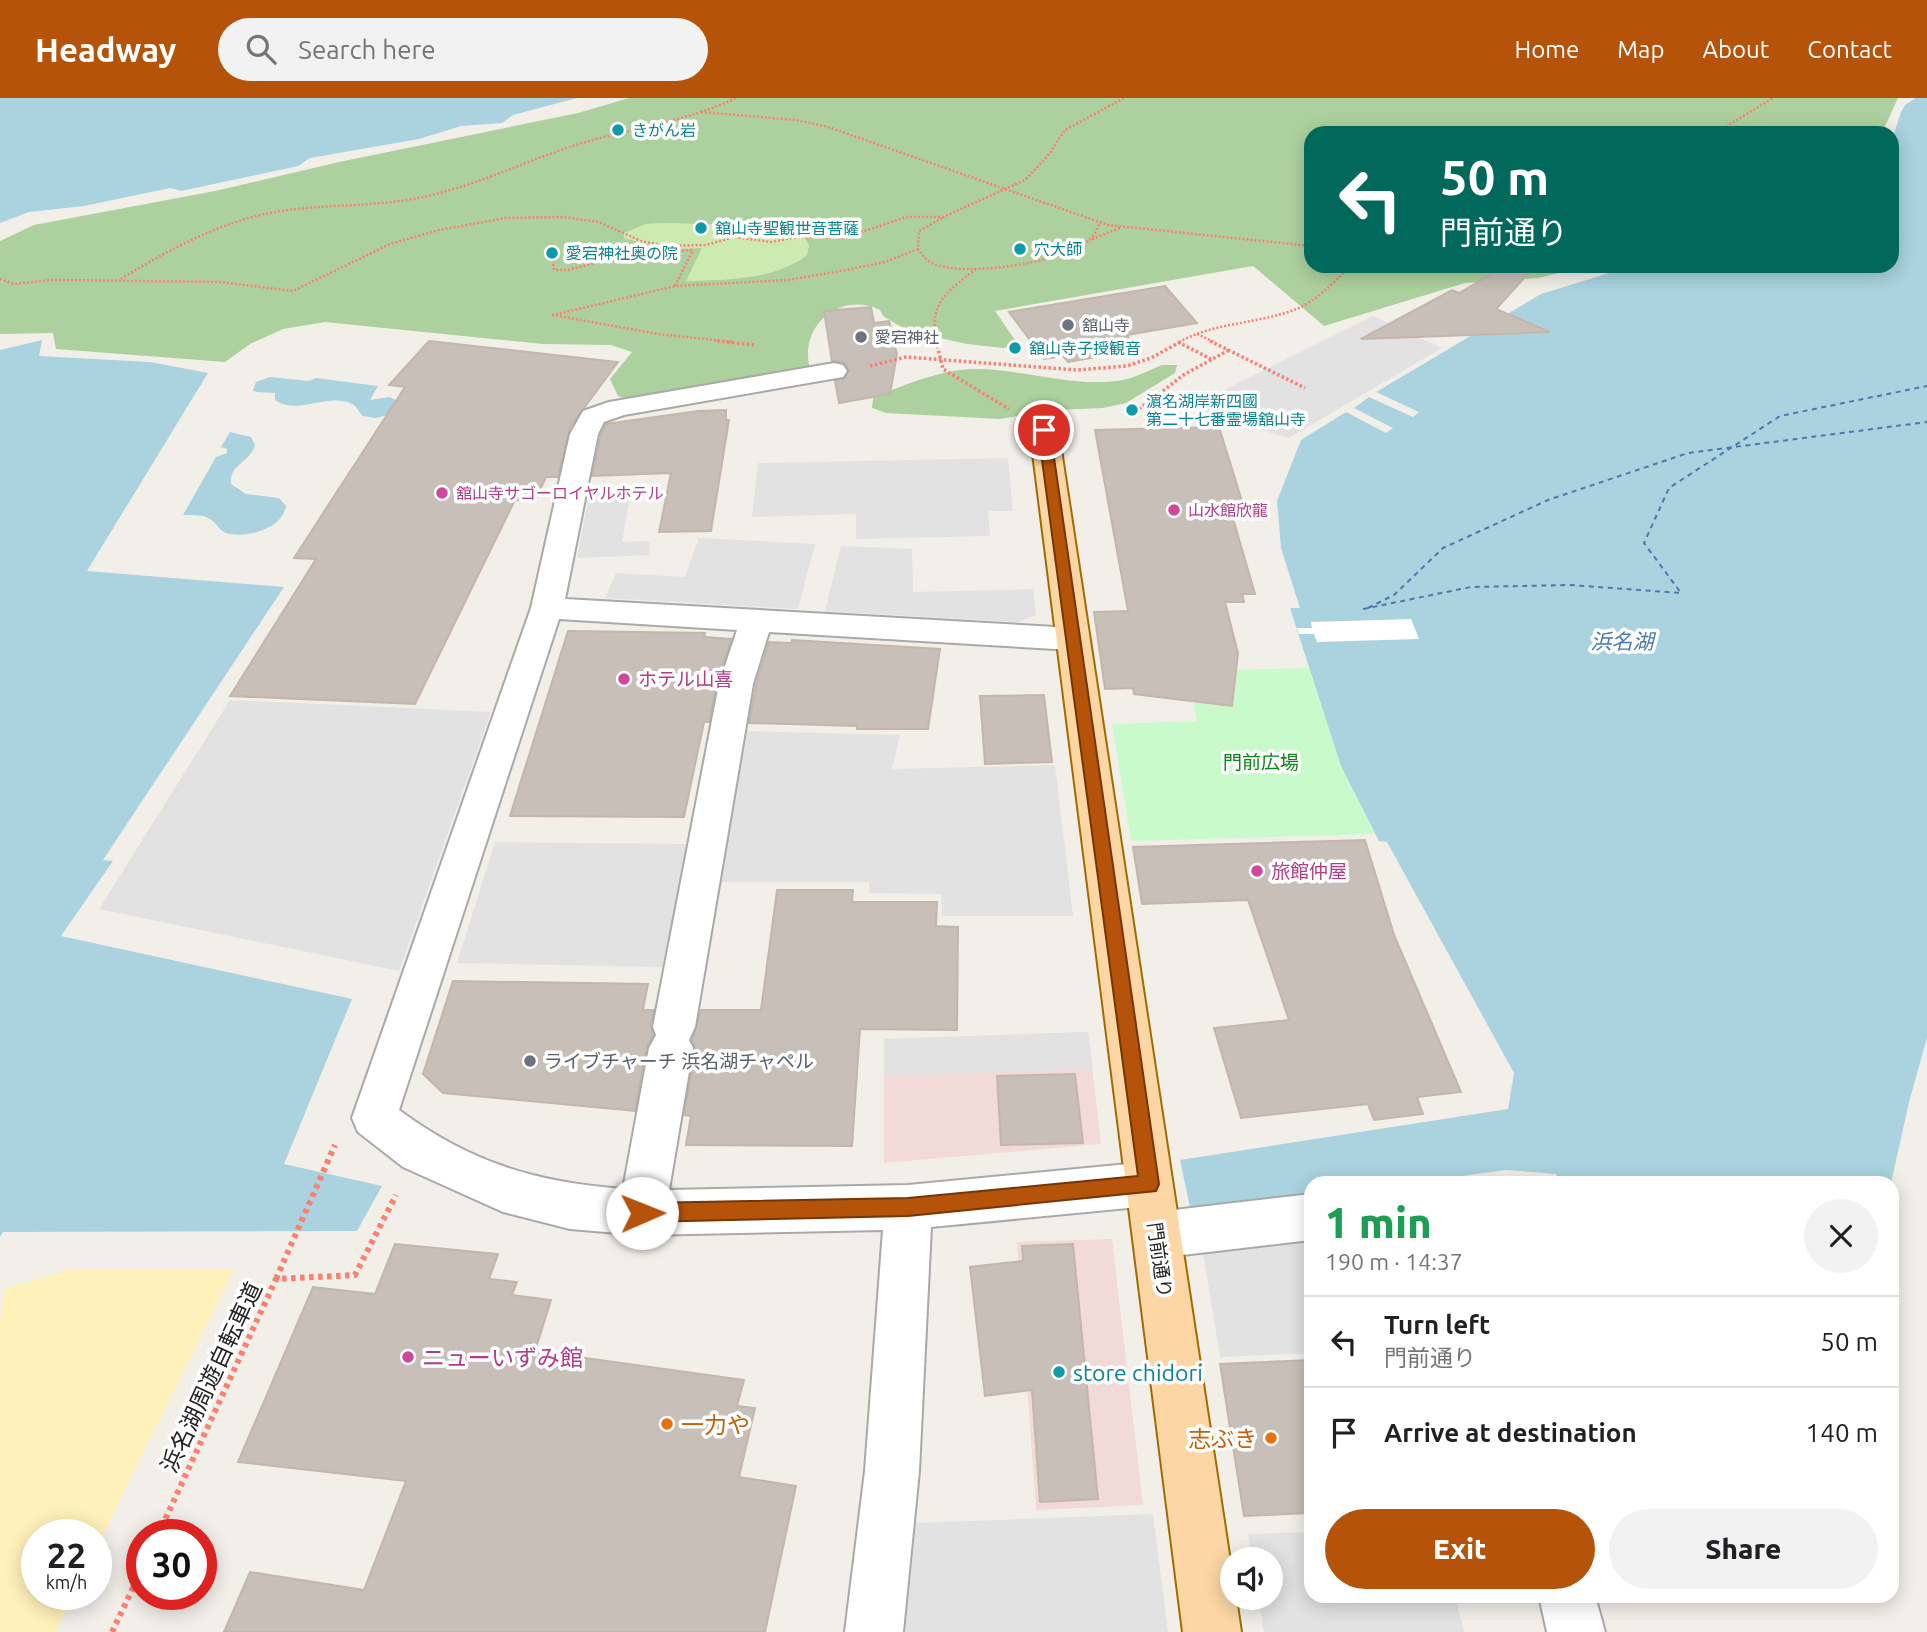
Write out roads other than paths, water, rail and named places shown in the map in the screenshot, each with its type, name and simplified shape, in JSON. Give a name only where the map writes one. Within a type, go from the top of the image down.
[{"type":"main road","name":"門前通り","points":[[1044,430],[1212,1632]]},
{"type":"street","points":[[834,371],[619,408],[593,417],[587,425],[547,608],[374,1118],[419,1152],[503,1190],[570,1207],[642,1213],[908,1207],[1149,1184]]},
{"type":"street","points":[[547,608],[1073,639]]},
{"type":"street","points":[[642,1213],[736,684],[757,621]]},
{"type":"street","points":[[874,1632],[892,1471],[908,1207]]},
{"type":"street","points":[[1157,1235],[1304,1218]]},
{"type":"street","points":[[1569,1603],[1576,1632]]},
{"type":"water","points":[[0,98],[577,98],[513,115],[502,123],[461,126],[419,139],[310,158],[298,166],[181,191],[170,188],[84,206],[29,212],[0,223]]},
{"type":"water","name":"浜名湖","points":[[1916,98],[1927,98],[1927,1038],[1893,1176],[1557,1176],[1506,1170],[1462,1176],[1304,1176],[1304,1197],[1191,1212],[1180,1160],[1508,1109],[1514,1073],[1387,842],[1379,841],[1341,766],[1290,608],[1300,608],[1281,548],[1277,501],[1301,440],[1346,412],[1386,433],[1393,428],[1354,408],[1369,397],[1413,417],[1419,412],[1376,392],[1541,294],[1609,273],[1899,273],[1899,126],[1896,126],[1905,105]]},
{"type":"water","points":[[42,340],[39,356],[150,362],[208,373],[87,571],[284,587],[103,860],[113,861],[61,936],[352,999],[284,1164],[382,1186],[357,1231],[3,1232],[0,1237],[0,350]]},
{"type":"water","points":[[270,377],[309,381],[316,378],[378,386],[370,400],[390,397],[399,402],[391,414],[376,418],[363,416],[354,405],[343,401],[293,406],[275,400],[275,393],[253,390],[256,382]]},
{"type":"water","points":[[230,432],[251,437],[255,445],[249,456],[233,472],[231,484],[246,494],[279,498],[286,506],[278,521],[271,526],[243,535],[226,533],[207,518],[183,515],[216,457],[227,453],[227,449],[221,447]]},
{"type":"place","name":"きがん岩","points":[[618,130]]},
{"type":"place","name":"舘山寺聖観世音菩薩","points":[[701,228]]},
{"type":"place","name":"穴大師","points":[[1020,249]]},
{"type":"place","name":"愛宕神社奥の院","points":[[552,253]]},
{"type":"place","name":"舘山寺","points":[[1068,325]]},
{"type":"place","name":"愛宕神社","points":[[861,337]]},
{"type":"place","name":"舘山寺子授観音","points":[[1015,348]]},
{"type":"place","name":"濵名湖岸新四國 第二十七番霊場舘山寺","points":[[1132,410]]},
{"type":"place","name":"舘山寺サゴーロイヤルホテル","points":[[442,493]]},
{"type":"place","name":"山水館欣龍","points":[[1174,510]]},
{"type":"place","name":"ホテル山喜","points":[[624,679]]},
{"type":"place","name":"旅館仲屋","points":[[1257,871]]},
{"type":"place","name":"ライブチャーチ 浜名湖チャペル","points":[[530,1061]]},
{"type":"place","name":"ニューいずみ館","points":[[408,1357]]},
{"type":"place","name":"store chidori","points":[[1059,1372]]},
{"type":"place","name":"一力や","points":[[667,1424]]},
{"type":"place","name":"志ぶき","points":[[1271,1438]]},
{"type":"park label","name":"門前広場","points":[[1261,762]]}]
